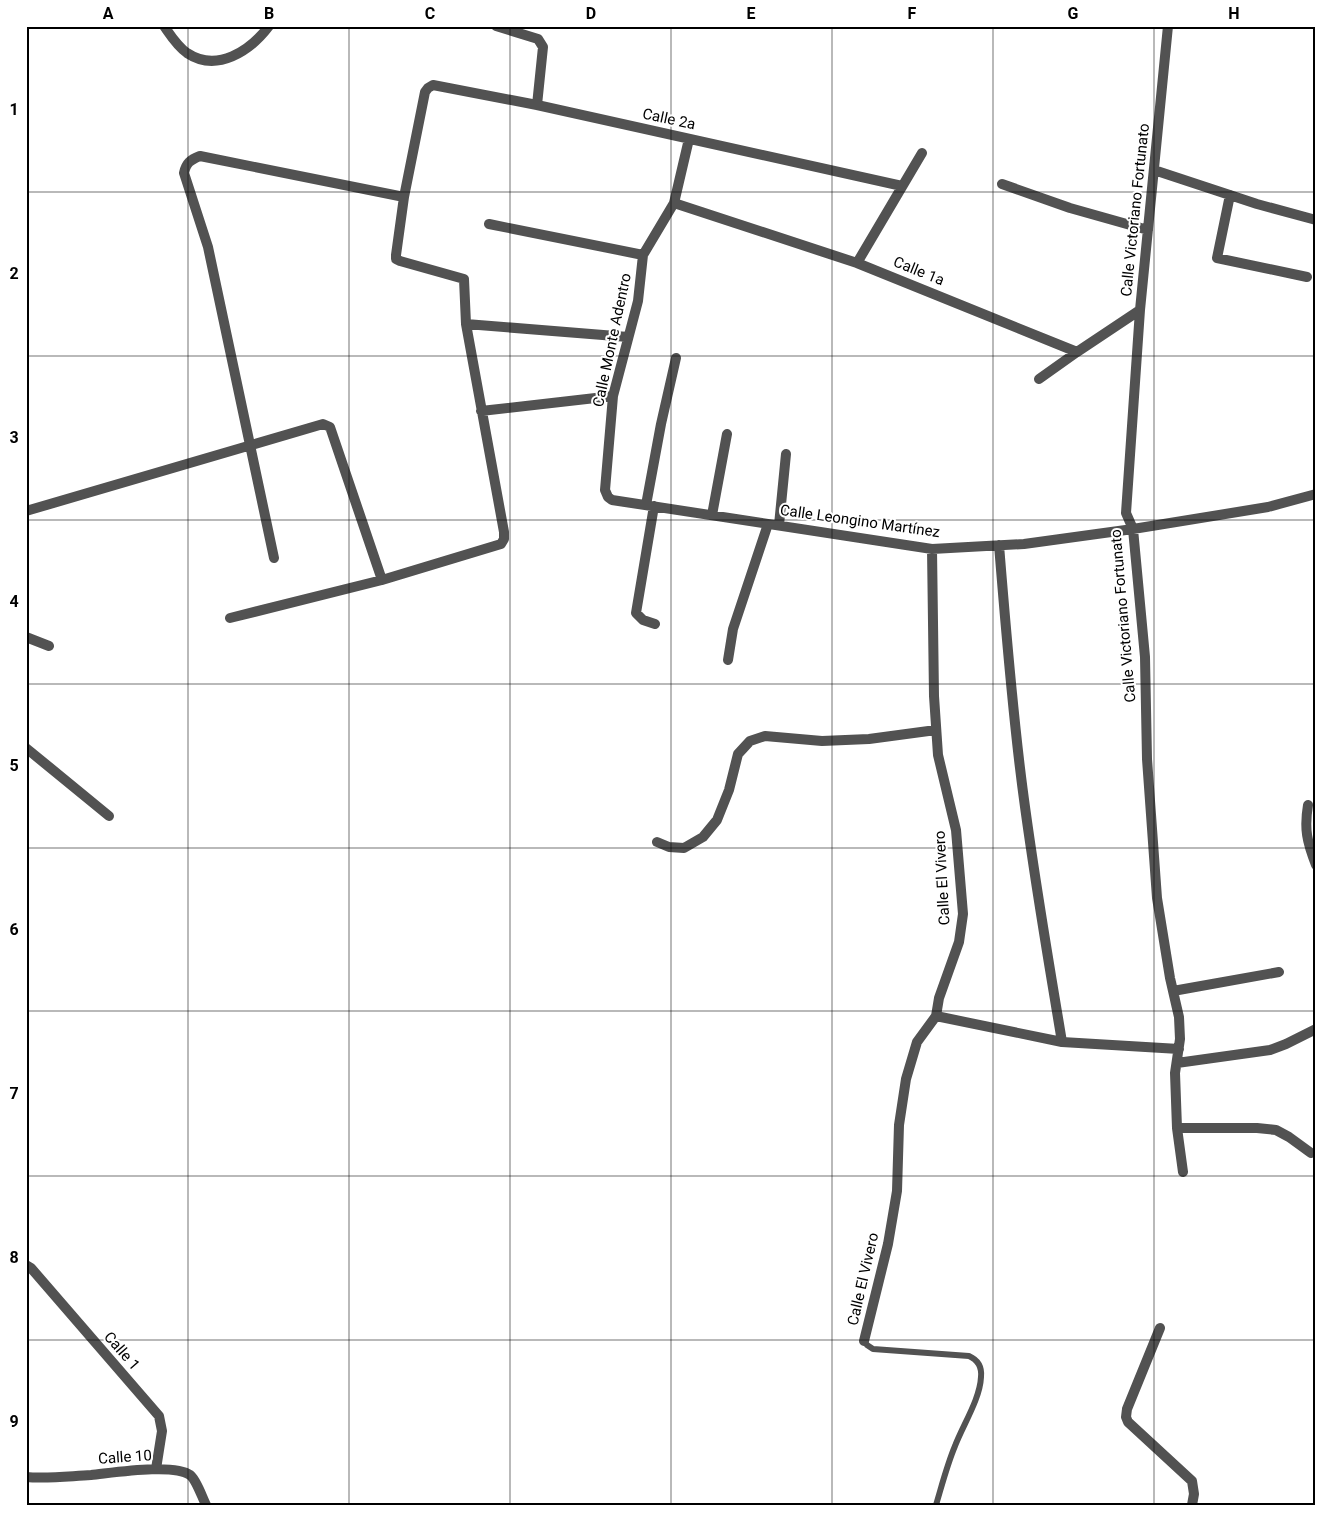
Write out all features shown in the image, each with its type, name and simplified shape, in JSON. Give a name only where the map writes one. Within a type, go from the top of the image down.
[{"type":"street","points":[[164,26],[176,44],[187,53],[201,60],[216,62],[233,57],[254,44],[269,26]]},
{"type":"street","points":[[496,26],[538,39],[541,43],[543,47],[538,105]]},
{"type":"street","name":"Calle Victoriano Fortunato","points":[[1168,26],[1140,310],[1126,514],[1133,529],[1145,657],[1147,759],[1157,898],[1179,1017],[1179,1049],[1175,1074],[1177,1128],[1183,1172]]},
{"type":"street","name":"Calle 2a","points":[[404,197],[425,92],[434,85],[538,105],[902,186]]},
{"type":"street","name":"Calle Monte Adentro","points":[[608,497],[605,490],[613,396],[638,301],[643,255],[674,203],[688,139]]},
{"type":"street","points":[[857,262],[922,154]]},
{"type":"street","points":[[230,618],[382,580],[501,544],[504,540],[504,532],[466,324],[464,279],[400,261],[396,258],[404,197],[200,156],[191,159],[186,165],[184,173],[208,247],[274,558]]},
{"type":"street","points":[[1154,170],[1257,204],[1316,220]]},
{"type":"street","points":[[1002,184],[1070,208],[1148,230]]},
{"type":"street","points":[[1230,195],[1217,258],[1307,277]]},
{"type":"street","name":"Calle 1a","points":[[674,203],[857,262],[1077,352]]},
{"type":"street","points":[[489,224],[643,255]]},
{"type":"street","points":[[1039,379],[1140,310]]},
{"type":"street","points":[[466,324],[628,338]]},
{"type":"street","points":[[655,624],[643,620],[636,613],[660,424],[676,358]]},
{"type":"street","points":[[481,411],[613,396]]},
{"type":"street","points":[[26,512],[323,424],[330,427],[382,580]]},
{"type":"street","points":[[712,515],[727,434]]},
{"type":"street","points":[[779,526],[786,454]]},
{"type":"street","name":"Calle Leongino Martínez","points":[[608,497],[612,500],[932,549],[1024,544],[1133,529],[1268,507],[1316,494]]},
{"type":"street","points":[[728,660],[733,628],[768,524]]},
{"type":"street","points":[[999,545],[1020,767],[1036,887],[1062,1042]]},
{"type":"street","name":"Calle El Vivero","points":[[864,1341],[888,1244],[897,1191],[899,1125],[906,1079],[917,1042],[936,1016],[938,998],[959,942],[962,914],[956,830],[938,755],[934,696],[932,549]]},
{"type":"street","points":[[26,637],[49,646]]},
{"type":"street","points":[[656,842],[669,847],[684,848],[703,837],[717,820],[729,790],[738,754],[750,741],[765,736],[822,742],[869,739],[936,730]]},
{"type":"street","points":[[26,748],[110,816]]},
{"type":"street","points":[[1308,805],[1305,823],[1308,846],[1316,865]]},
{"type":"street","points":[[1173,991],[1279,972]]},
{"type":"street","points":[[936,1016],[1062,1042],[1179,1049]]},
{"type":"street","points":[[1177,1064],[1270,1050],[1316,1030]]},
{"type":"street","points":[[1177,1128],[1257,1128],[1276,1130],[1311,1153]]},
{"type":"street","name":"Calle 1","points":[[26,1265],[31,1268],[159,1416],[162,1431],[156,1469]]},
{"type":"street","points":[[1160,1328],[1127,1408],[1126,1417],[1128,1422],[1192,1481],[1194,1494],[1192,1505]]},
{"type":"street","name":"Calle 10","points":[[26,1477],[156,1469],[186,1472],[192,1476],[206,1505]]},
{"type":"lane","points":[[864,1341],[866,1345],[873,1349],[969,1356],[975,1359],[981,1368],[978,1394],[954,1448],[936,1505]]}]
